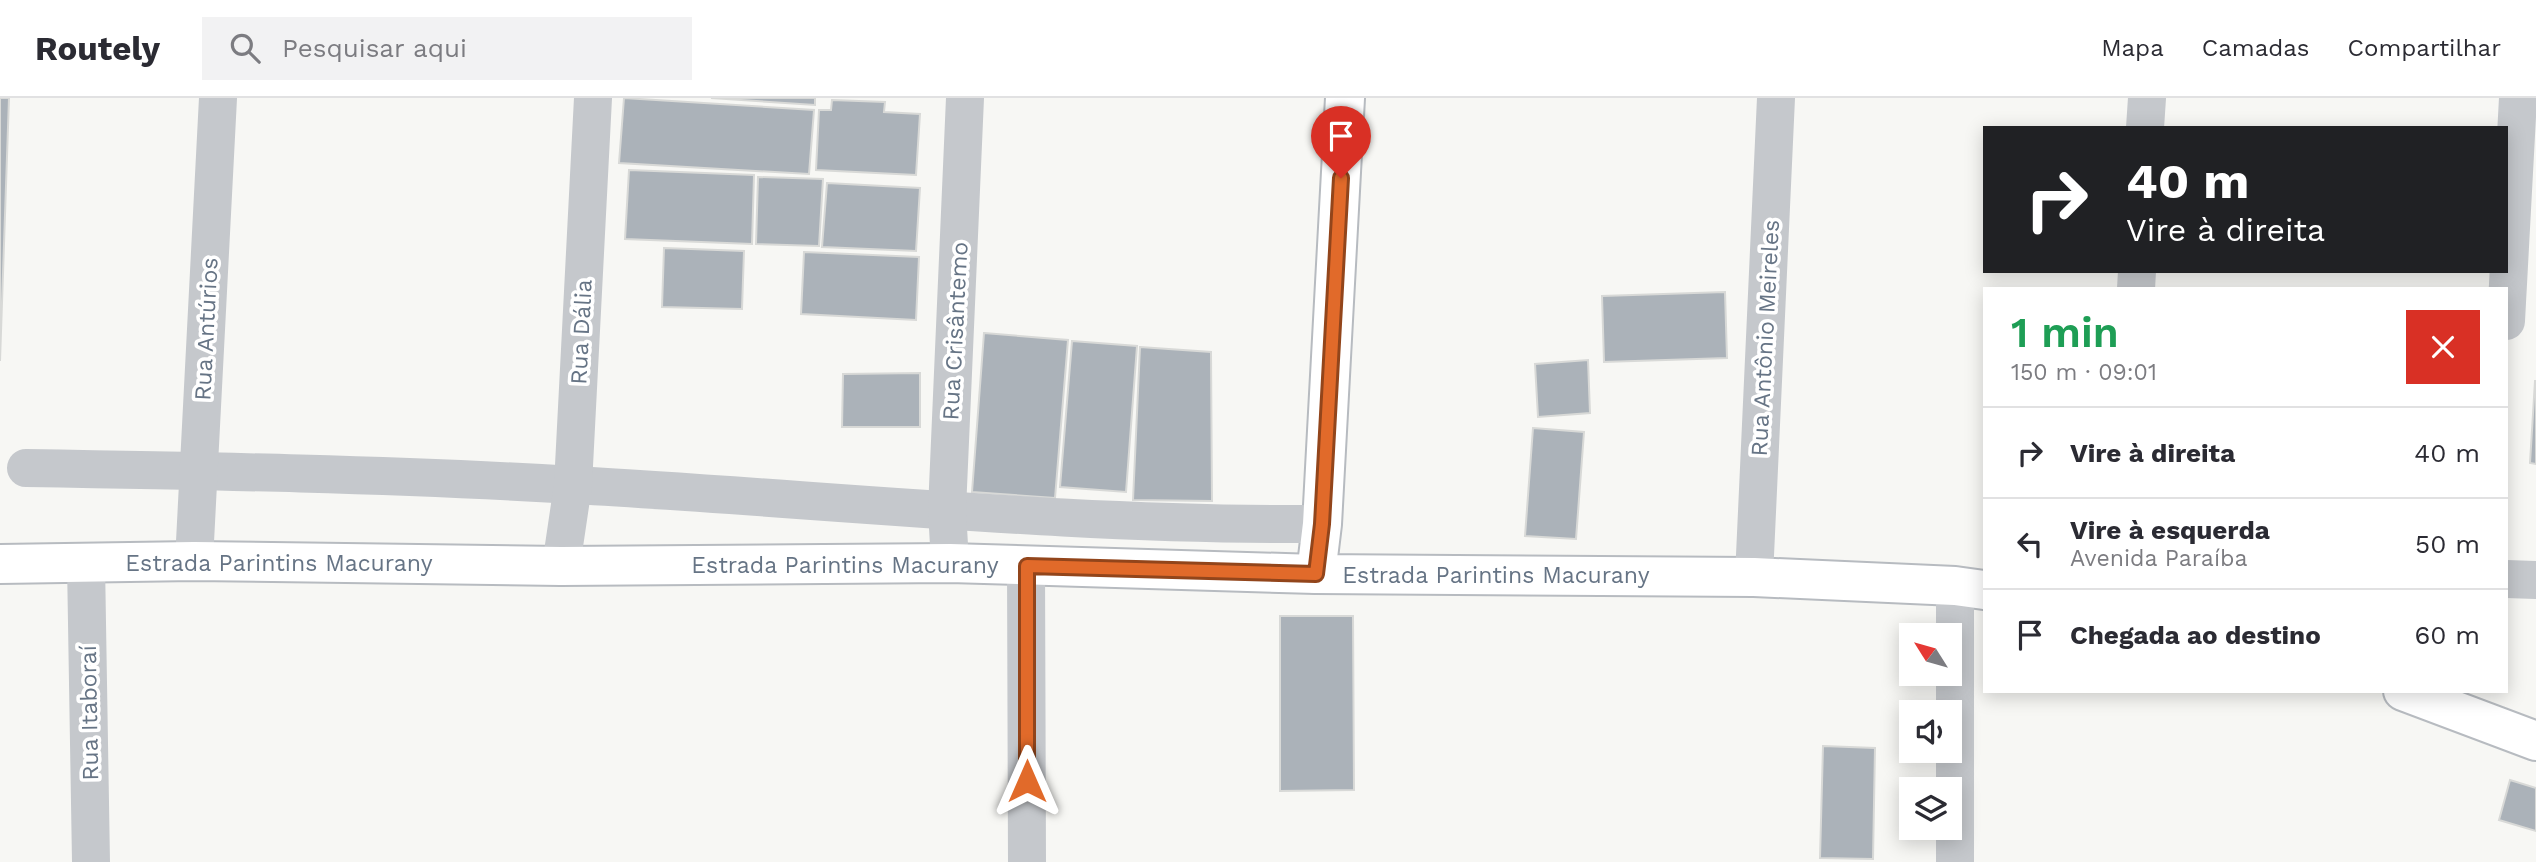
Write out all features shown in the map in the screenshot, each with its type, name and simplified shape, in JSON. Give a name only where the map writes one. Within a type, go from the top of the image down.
[{"type":"street","name":"Rua Antúrios","points":[[194,561],[218,98]]},
{"type":"street","name":"Rua Dália","points":[[561,566],[573,485],[593,98]]},
{"type":"street","name":"Rua Crisântemo","points":[[950,564],[947,510],[965,98]]},
{"type":"street","points":[[1316,574],[1322,524],[1345,98]]},
{"type":"street","name":"Rua Antônio Meireles","points":[[1754,578],[1776,98]]},
{"type":"street","points":[[2145,126],[2147,98]]},
{"type":"street","points":[[2508,287],[2518,98]]},
{"type":"street","points":[[26,468],[198,471],[573,485],[1047,517],[1235,524],[1322,524]]},
{"type":"street","name":"Estrada Parintins Macurany","points":[[0,564],[194,561],[561,566],[950,564],[1316,574],[1754,578],[1970,588]]},
{"type":"street","name":"Rua Itaboraí","points":[[86,563],[91,862]]},
{"type":"street","points":[[1027,566],[1027,862]]},
{"type":"street","points":[[2508,579],[2536,580]]},
{"type":"street","points":[[1955,862],[1970,588]]},
{"type":"street","points":[[2408,693],[2536,741]]},
{"type":"building","points":[[0,98],[9,98],[0,361]]},
{"type":"building","points":[[624,98],[814,110],[809,174],[619,163]]},
{"type":"building","points":[[711,98],[815,98],[815,105]]},
{"type":"building","points":[[832,100],[885,102],[884,112],[920,114],[916,175],[816,170],[819,110],[831,110]]},
{"type":"building","points":[[629,170],[754,175],[752,244],[625,239]]},
{"type":"building","points":[[758,177],[823,179],[819,246],[756,244]]},
{"type":"building","points":[[827,183],[920,188],[916,251],[822,247]]},
{"type":"building","points":[[664,248],[744,251],[742,309],[662,307]]},
{"type":"building","points":[[804,252],[919,257],[916,320],[801,314]]},
{"type":"building","points":[[1725,292],[1727,358],[1604,362],[1602,296]]},
{"type":"building","points":[[984,333],[1068,340],[1055,498],[972,492]]},
{"type":"building","points":[[1072,341],[1137,346],[1126,492],[1060,487]]},
{"type":"building","points":[[1140,347],[1211,352],[1212,501],[1133,500]]},
{"type":"building","points":[[1588,360],[1590,413],[1538,417],[1535,364]]},
{"type":"building","points":[[920,373],[920,427],[842,427],[843,374]]},
{"type":"building","points":[[2536,381],[2536,464],[2530,463]]},
{"type":"building","points":[[1533,428],[1584,432],[1576,539],[1525,536]]},
{"type":"building","points":[[1280,616],[1353,616],[1354,790],[1280,791]]},
{"type":"building","points":[[1823,746],[1875,748],[1873,859],[1820,858]]},
{"type":"building","points":[[2510,780],[2536,788],[2536,831],[2499,820]]},
{"type":"route","points":[[1027,781],[1027,566],[1316,574],[1322,524],[1341,178]]}]
